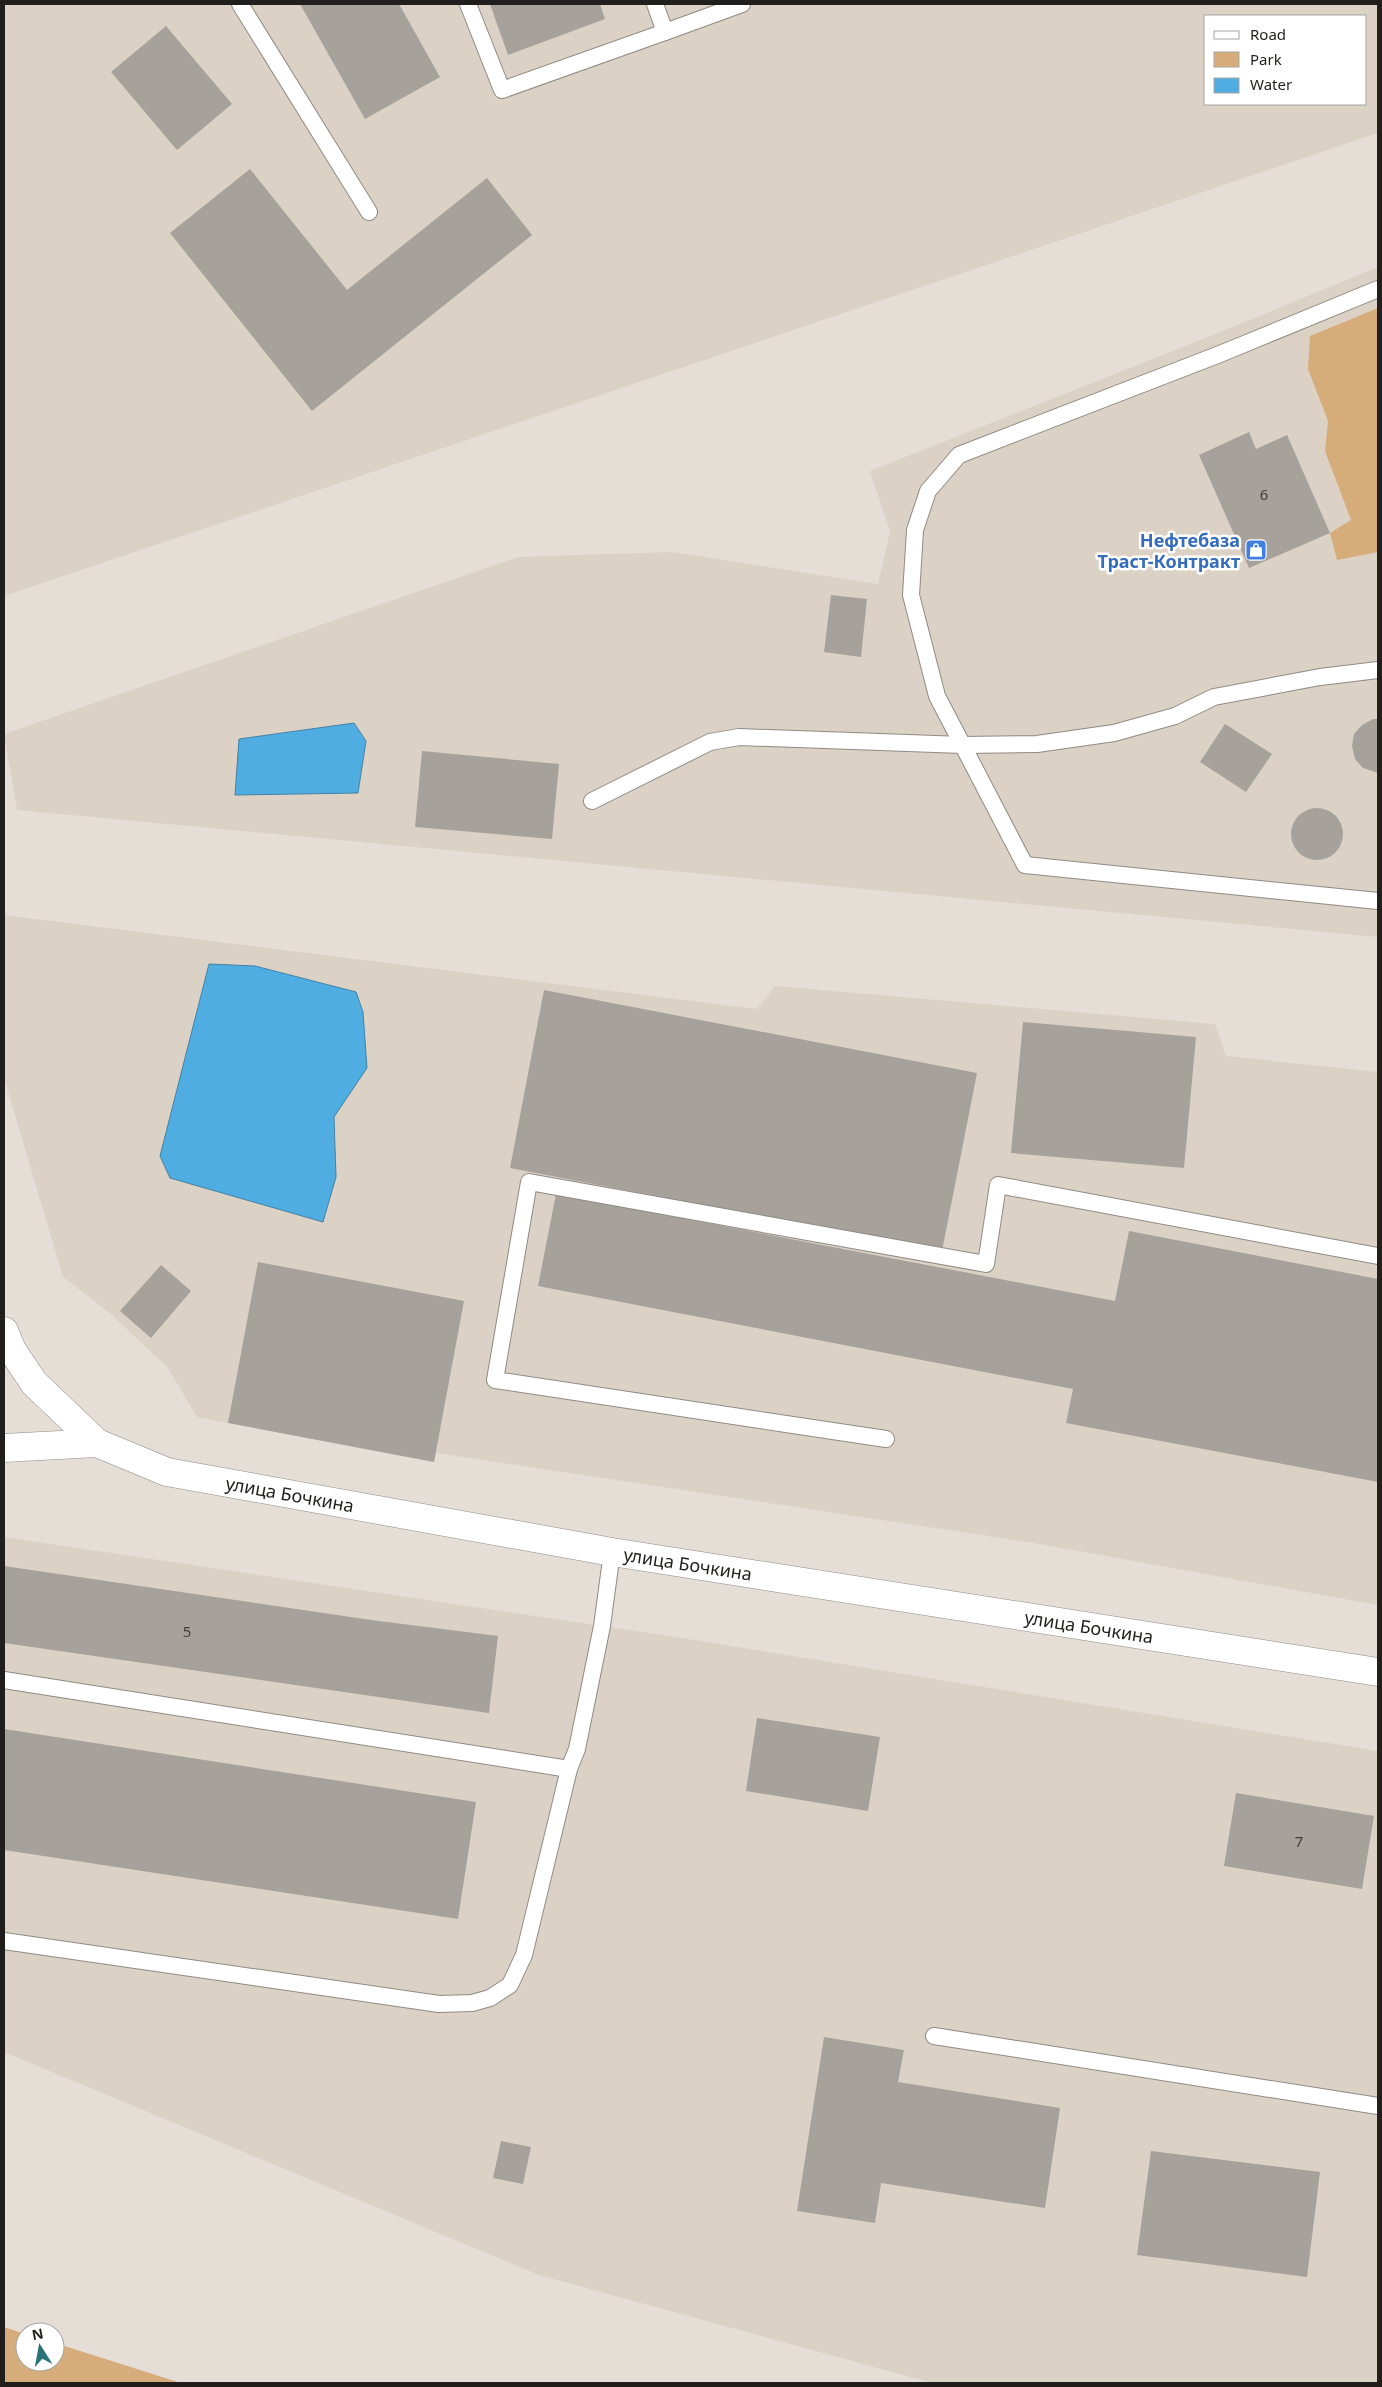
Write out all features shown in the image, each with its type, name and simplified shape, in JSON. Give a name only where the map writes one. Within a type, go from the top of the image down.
[{"type":"street","points":[[4,1331],[12,1350],[34,1382],[97,1443]]},
{"type":"street","name":"улица Бочкина","points":[[4,1448],[97,1443],[167,1472],[612,1552],[1378,1672]]},
{"type":"lane","points":[[240,4],[370,212]]},
{"type":"lane","points":[[468,4],[502,90],[742,4]]},
{"type":"lane","points":[[655,4],[665,32]]},
{"type":"lane","points":[[1378,289],[1228,351],[959,455],[928,491],[915,530],[911,594],[937,696],[1025,865],[1378,901]]},
{"type":"lane","points":[[592,802],[710,742],[738,737],[963,745],[1037,744],[1114,733],[1175,716],[1214,696],[1320,676],[1378,670]]},
{"type":"lane","points":[[886,1439],[495,1380],[529,1182],[986,1264],[998,1185],[1378,1256]]},
{"type":"lane","points":[[4,1941],[439,2004],[472,2003],[490,1998],[510,1985],[524,1954],[569,1769],[577,1749],[600,1635],[612,1552]]},
{"type":"lane","points":[[4,1680],[569,1769]]},
{"type":"lane","points":[[934,2036],[1378,2106]]},
{"type":"shaded area","points":[[4,4],[1378,4],[1378,133],[4,596]]},
{"type":"shaded area","points":[[1378,267],[1378,937],[17,810],[4,734],[518,557],[672,552],[878,584],[890,531],[870,471],[1213,335]]},
{"type":"shaded area","points":[[4,915],[757,1009],[775,986],[1215,1024],[1226,1056],[1378,1072],[1378,1605],[1028,1542],[436,1453],[434,1462],[197,1417],[168,1368],[111,1314],[63,1277],[4,1078]]},
{"type":"shaded area","points":[[4,1537],[670,1636],[1378,1751],[1378,2383],[932,2383],[539,2275],[4,2052]]},
{"type":"green space","points":[[1378,308],[1378,552],[1337,560],[1330,533],[1351,520],[1325,451],[1328,421],[1308,369],[1310,336]]},
{"type":"green space","points":[[4,2327],[15,2331],[15,2372],[65,2372],[65,2346],[181,2383],[4,2383]]},
{"type":"water","points":[[354,723],[366,741],[358,793],[235,795],[239,739]]},
{"type":"water","points":[[209,964],[255,966],[356,992],[363,1012],[367,1068],[334,1117],[336,1177],[323,1222],[170,1178],[160,1156]]},
{"type":"building","points":[[300,4],[399,4],[440,77],[365,119]]},
{"type":"building","points":[[490,4],[600,4],[605,19],[508,55]]},
{"type":"building","points":[[166,26],[232,104],[177,150],[111,72]]},
{"type":"building","points":[[250,169],[347,290],[487,178],[532,235],[312,411],[170,233]]},
{"type":"building","points":[[1249,432],[1256,449],[1287,435],[1330,533],[1249,568],[1199,455]]},
{"type":"building","points":[[831,595],[867,599],[861,657],[824,652]]},
{"type":"building","points":[[1373,719],[1378,719],[1378,773],[1363,768],[1355,759],[1352,746],[1354,734],[1362,725]]},
{"type":"building","points":[[1225,724],[1272,754],[1246,792],[1200,762]]},
{"type":"building","points":[[422,751],[559,764],[552,839],[415,827]]},
{"type":"building","points":[[1312,808],[1322,808],[1336,815],[1343,829],[1343,839],[1336,853],[1322,860],[1312,860],[1302,856],[1295,849],[1291,839],[1291,829],[1295,819],[1302,812]]},
{"type":"building","points":[[544,990],[977,1073],[942,1251],[510,1168]]},
{"type":"building","points":[[1023,1022],[1196,1037],[1184,1168],[1011,1153]]},
{"type":"building","points":[[556,1194],[1115,1301],[1129,1231],[1378,1279],[1378,1482],[1066,1423],[1073,1389],[538,1286]]},
{"type":"building","points":[[258,1262],[464,1301],[434,1462],[228,1423]]},
{"type":"building","points":[[161,1265],[191,1291],[151,1338],[120,1311]]},
{"type":"building","points":[[4,1566],[371,1620],[498,1636],[489,1713],[4,1643]]},
{"type":"building","points":[[757,1718],[880,1737],[868,1811],[746,1791]]},
{"type":"building","points":[[4,1729],[476,1802],[458,1919],[4,1850]]},
{"type":"building","points":[[1236,1793],[1374,1816],[1362,1889],[1224,1866]]},
{"type":"building","points":[[824,2037],[904,2050],[898,2082],[1060,2108],[1045,2208],[881,2183],[875,2223],[797,2211]]},
{"type":"building","points":[[501,2141],[531,2147],[523,2184],[493,2178]]},
{"type":"building","points":[[1151,2151],[1320,2172],[1307,2277],[1137,2255]]},
{"type":"place","name":"Нефтебаза Траст-Контракт","points":[[1256,550]]}]
